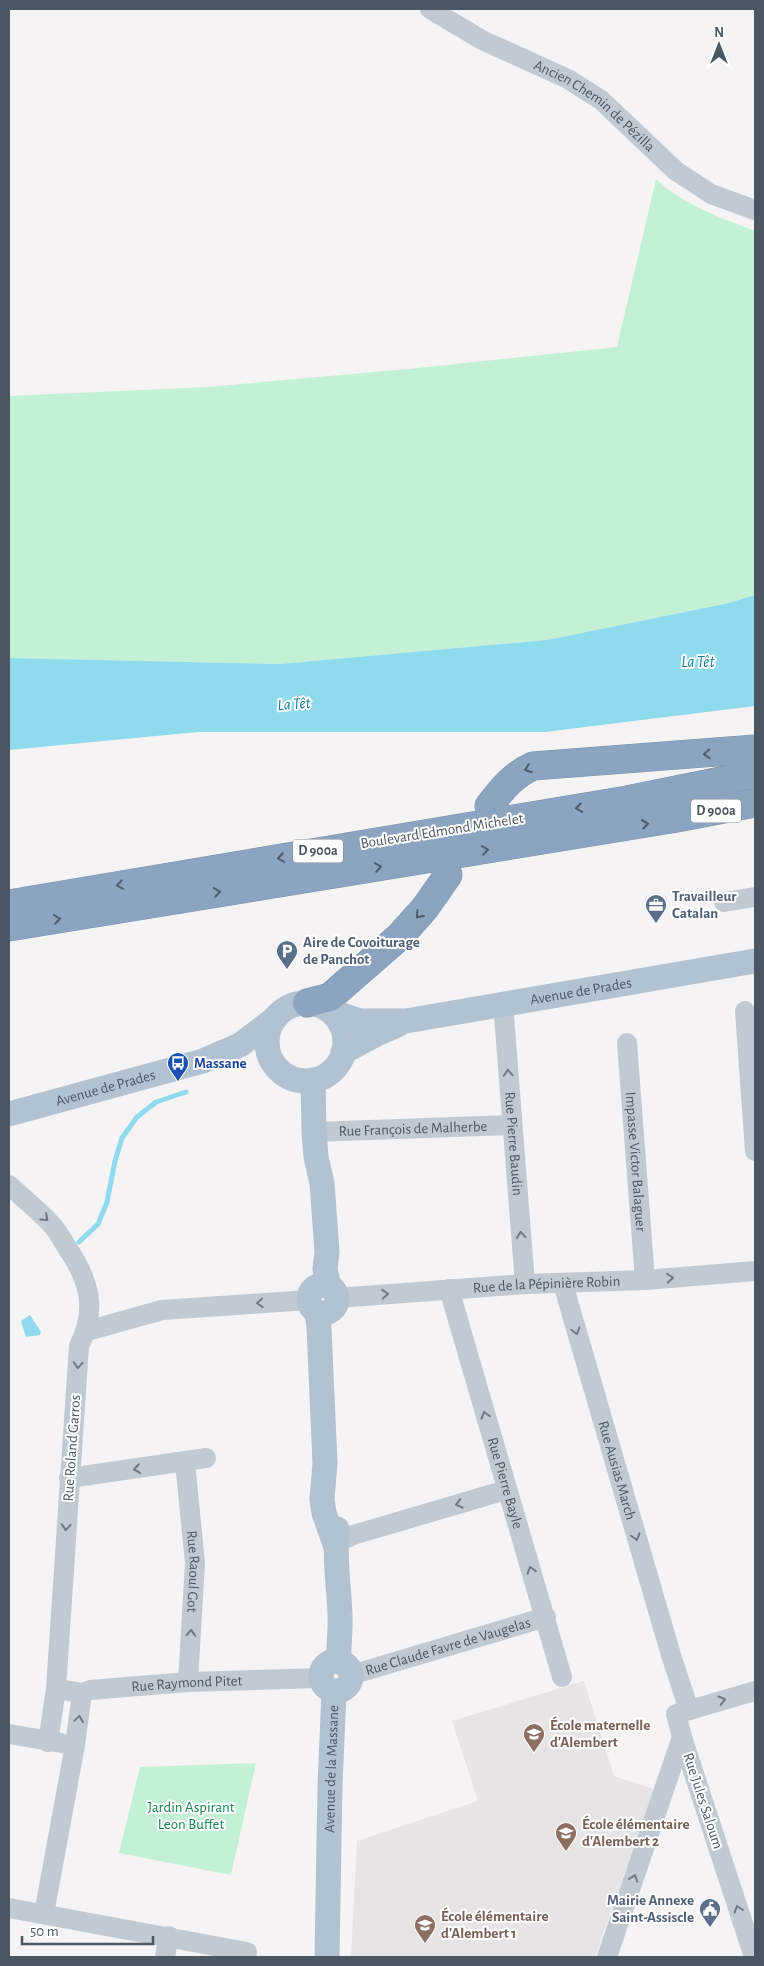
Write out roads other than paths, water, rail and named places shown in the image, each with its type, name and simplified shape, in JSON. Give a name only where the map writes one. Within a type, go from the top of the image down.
[{"type":"highway","points":[[489,806],[503,787],[520,772],[533,766],[755,749]]},
{"type":"highway","name":"Boulevard Edmond Michelet","points":[[9,904],[627,800],[755,774]]},
{"type":"highway","name":"Boulevard Edmond Michelet","points":[[9,927],[677,818],[755,803]]},
{"type":"highway","points":[[677,818],[738,822],[755,819]]},
{"type":"highway","points":[[319,1007],[400,936],[425,908],[448,875]]},
{"type":"main road","name":"Avenue de Prades","points":[[319,1007],[360,1021],[406,1021],[755,961]]},
{"type":"main road","points":[[296,1004],[319,1007],[338,1020],[343,1030],[345,1041],[343,1052],[339,1062],[332,1071],[322,1077],[313,1080],[292,1078],[278,1069],[272,1062],[268,1052],[268,1030],[273,1020],[287,1008],[296,1004]]},
{"type":"main road","name":"Avenue de Prades","points":[[9,1114],[203,1061],[240,1045],[273,1020]]},
{"type":"main road","name":"Avenue de Prades","points":[[343,1052],[406,1021]]},
{"type":"main road","name":"Avenue de Prades","points":[[203,1061],[272,1062]]},
{"type":"main road","name":"Avenue de la Massane","points":[[313,1080],[316,1157],[322,1183],[324,1215],[316,1253],[332,1358],[322,1402],[325,1463],[322,1499],[324,1513],[335,1544],[337,1586],[327,1644],[336,1676],[344,1769],[342,1810],[329,1847],[326,1957]]},
{"type":"street","name":"Ancien Chemin de Pézilla","points":[[430,9],[482,40],[568,79],[601,100],[676,171],[711,194],[755,210]]},
{"type":"street","points":[[724,902],[755,897]]},
{"type":"street","name":"Rue Pierre Baudin","points":[[503,1003],[525,1284]]},
{"type":"street","points":[[745,1011],[755,1151]]},
{"type":"street","name":"Impasse Victor Balaguer","points":[[627,1043],[645,1280]]},
{"type":"street","name":"Rue François de Malherbe","points":[[314,1132],[512,1125]]},
{"type":"street","name":"Rue Roland Garros","points":[[9,1185],[52,1225],[74,1258],[90,1292],[87,1331],[79,1346],[56,1689],[48,1742]]},
{"type":"street","name":"Rue de la Pépinière Robin","points":[[87,1331],[162,1310],[525,1284],[645,1280],[755,1270]]},
{"type":"street","name":"Rue Ausias March","points":[[563,1284],[670,1655],[689,1710]]},
{"type":"street","name":"Rue Pierre Bayle","points":[[449,1289],[506,1490],[546,1617],[562,1678]]},
{"type":"street","points":[[69,1478],[206,1458]]},
{"type":"street","name":"Rue Raoul Got","points":[[185,1462],[195,1563],[188,1682]]},
{"type":"street","points":[[335,1544],[353,1535],[506,1490]]},
{"type":"street","name":"Rue Claude Favre de Vaugelas","points":[[336,1676],[546,1617]]},
{"type":"street","name":"Rue Raymond Pitet","points":[[56,1689],[82,1693],[90,1690],[188,1682],[336,1676]]},
{"type":"street","points":[[689,1710],[755,1691]]},
{"type":"street","points":[[44,1914],[75,1746],[82,1693]]},
{"type":"street","name":"Rue Jules Saloum","points":[[689,1710],[676,1714],[753,1956]]},
{"type":"street","points":[[9,1734],[75,1746]]},
{"type":"street","points":[[607,1957],[682,1737]]},
{"type":"street","points":[[9,1908],[169,1936],[246,1952],[246,1957]]},
{"type":"street","points":[[165,1957],[169,1936]]},
{"type":"water","name":"La Têt","points":[[755,595],[755,706],[545,732],[198,732],[9,750],[9,658],[280,664],[547,640],[729,603]]},
{"type":"water","points":[[30,1315],[41,1332],[40,1335],[26,1337],[21,1321]]},
{"type":"waterway","points":[[79,1242],[98,1224],[107,1202],[115,1161],[122,1138],[137,1117],[156,1102],[186,1092]]},
{"type":"place","name":"Travailleur Catalan","points":[[656,924]]},
{"type":"place","name":"Aire de Covoiturage de Panchot","points":[[287,970]]},
{"type":"place","name":"Massane","points":[[178,1082]]},
{"type":"place","name":"École maternelle d'Alembert","points":[[534,1753]]},
{"type":"place","name":"École élémentaire d'Alembert 2","points":[[566,1852]]},
{"type":"place","name":"Mairie Annexe Saint-Assiscle","points":[[710,1928]]},
{"type":"place","name":"École élémentaire d'Alembert 1","points":[[425,1944]]},
{"type":"park label","name":"Jardin Aspirant Leon Buffet","points":[[191,1816]]}]
